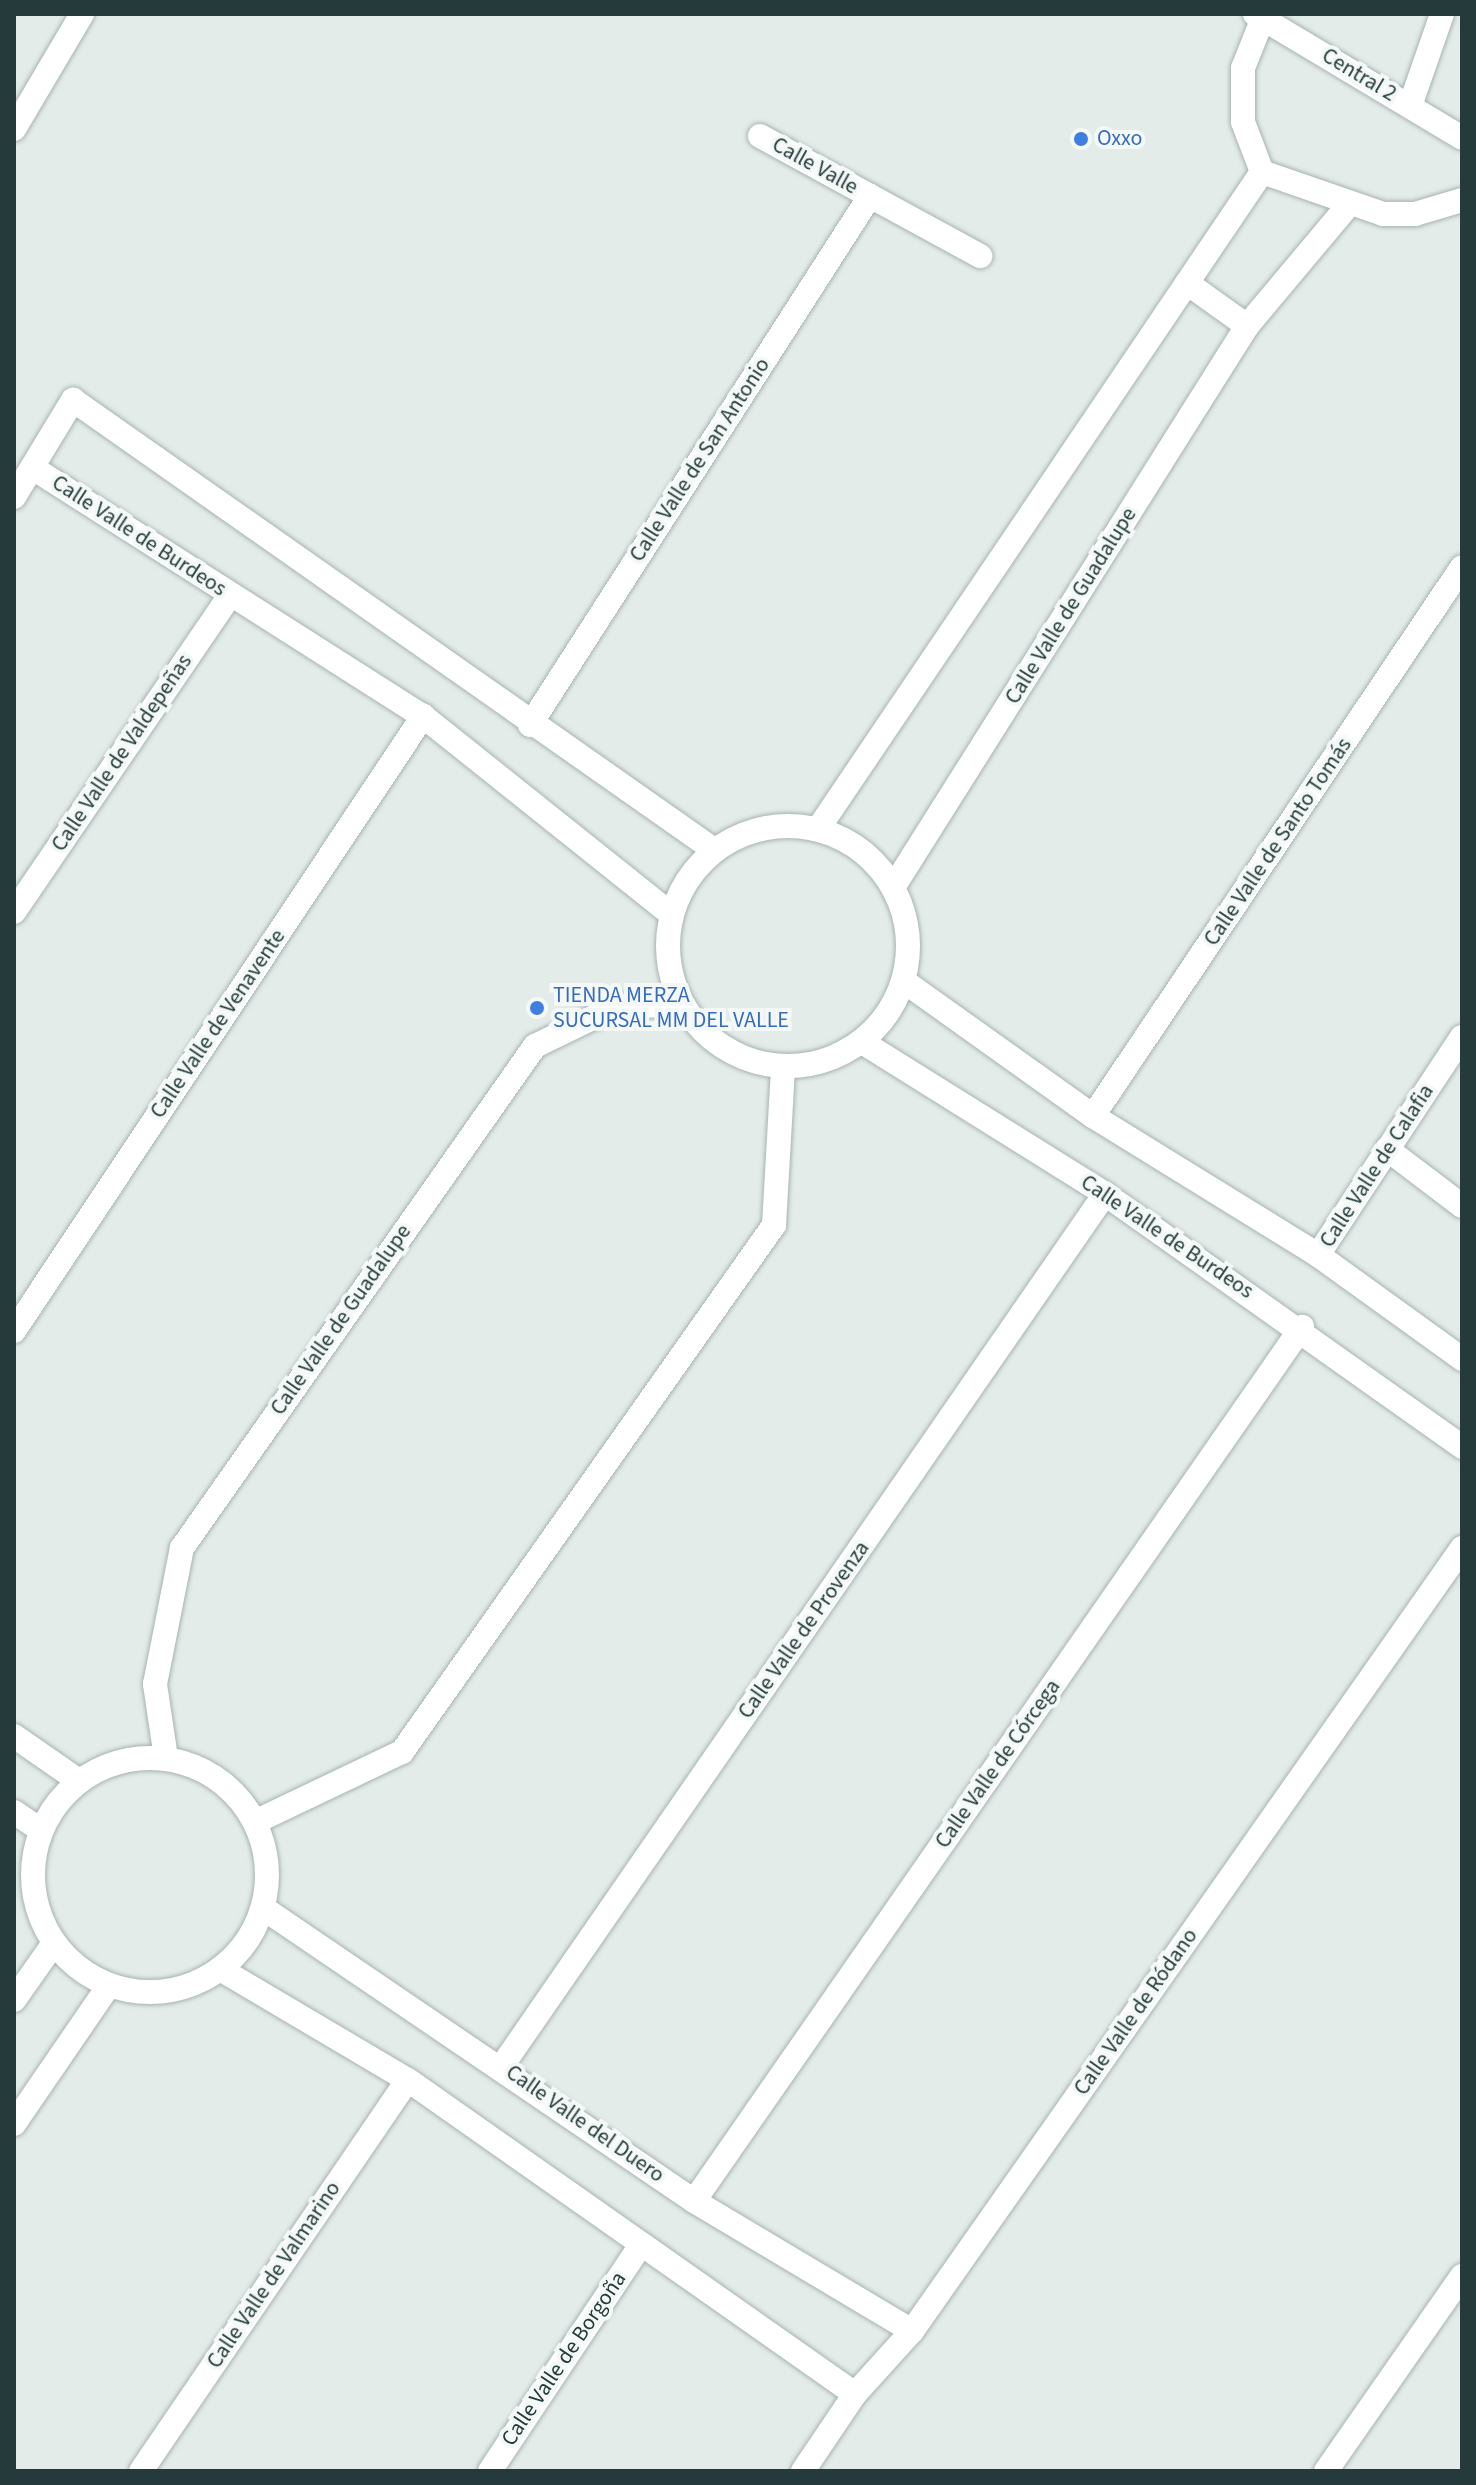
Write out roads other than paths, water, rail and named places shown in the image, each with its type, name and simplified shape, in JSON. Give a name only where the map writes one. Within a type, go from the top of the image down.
[{"type":"street","points":[[14,129],[82,14]]},
{"type":"street","points":[[1410,106],[1442,14]]},
{"type":"street","points":[[1259,16],[1243,68],[1243,122],[1262,172],[1347,207],[1415,214],[1462,200]]},
{"type":"street","name":"Central 2","points":[[1259,16],[1462,138]]},
{"type":"street","points":[[14,82],[37,91]]},
{"type":"street","name":"Calle Valle","points":[[760,136],[980,256]]},
{"type":"street","points":[[818,829],[1262,172]]},
{"type":"street","name":"Calle Valle de San Antonio","points":[[530,725],[870,196]]},
{"type":"street","name":"Calle Valle de Guadalupe","points":[[894,886],[1247,326],[1347,207]]},
{"type":"street","points":[[1187,283],[1247,326]]},
{"type":"street","name":"Calle Valle de Burdeos","points":[[671,914],[423,716],[33,468],[73,400],[530,725],[714,850]]},
{"type":"street","points":[[14,497],[33,468]]},
{"type":"street","name":"Calle Valle de Santo Tomás","points":[[1093,1116],[1462,567]]},
{"type":"street","name":"Calle Valle de Valdepeñas","points":[[14,912],[230,595]]},
{"type":"street","name":"Calle Valle de Venavente","points":[[14,1331],[423,716]]},
{"type":"street","points":[[779,825],[818,829],[862,850],[894,886],[909,933],[905,982],[888,1015],[862,1042],[811,1065],[783,1067],[742,1058],[708,1036],[682,1005],[667,960],[671,914],[685,882],[714,850],[779,825]]},
{"type":"street","points":[[905,982],[1093,1116],[1318,1255],[1462,1359]]},
{"type":"street","name":"Calle Valle de Guadalupe","points":[[166,1758],[155,1684],[191,1535],[535,1046],[617,1006],[682,1005]]},
{"type":"street","name":"Calle Valle de Calafia","points":[[1318,1255],[1462,1037]]},
{"type":"street","name":"Calle Valle de Burdeos","points":[[862,1042],[1105,1194],[1302,1327],[1462,1447]]},
{"type":"street","points":[[255,1822],[402,1752],[774,1225],[783,1067]]},
{"type":"street","points":[[1387,1149],[1462,1206]]},
{"type":"street","name":"Calle Valle de Provenza","points":[[502,2066],[1105,1194]]},
{"type":"street","name":"Calle Valle de Córcega","points":[[694,2201],[1302,1327]]},
{"type":"street","name":"Calle Valle de Ródano","points":[[803,2471],[855,2394],[912,2331],[1462,1548]]},
{"type":"street","points":[[14,1736],[79,1781]]},
{"type":"street","points":[[166,1758],[202,1769],[233,1791],[255,1822],[268,1864],[263,1908],[246,1942],[220,1969],[185,1986],[147,1992],[109,1985],[54,1943],[37,1912],[32,1877],[41,1830],[79,1781],[121,1761],[166,1758]]},
{"type":"street","points":[[14,1812],[41,1830]]},
{"type":"street","name":"Calle Valle del Duero","points":[[263,1908],[502,2066],[694,2201],[912,2331]]},
{"type":"street","points":[[14,2000],[54,1943]]},
{"type":"street","points":[[220,1969],[408,2080],[639,2248],[855,2394]]},
{"type":"street","points":[[14,2124],[109,1985]]},
{"type":"street","name":"Calle Valle de Valmarino","points":[[141,2471],[408,2080]]},
{"type":"street","name":"Calle Valle de Borgoña","points":[[490,2471],[639,2248]]},
{"type":"street","points":[[1326,2471],[1462,2276]]},
{"type":"place","name":"Oxxo","points":[[1081,139]]},
{"type":"place","name":"TIENDA MERZA SUCURSAL MM DEL VALLE","points":[[537,1008]]}]
